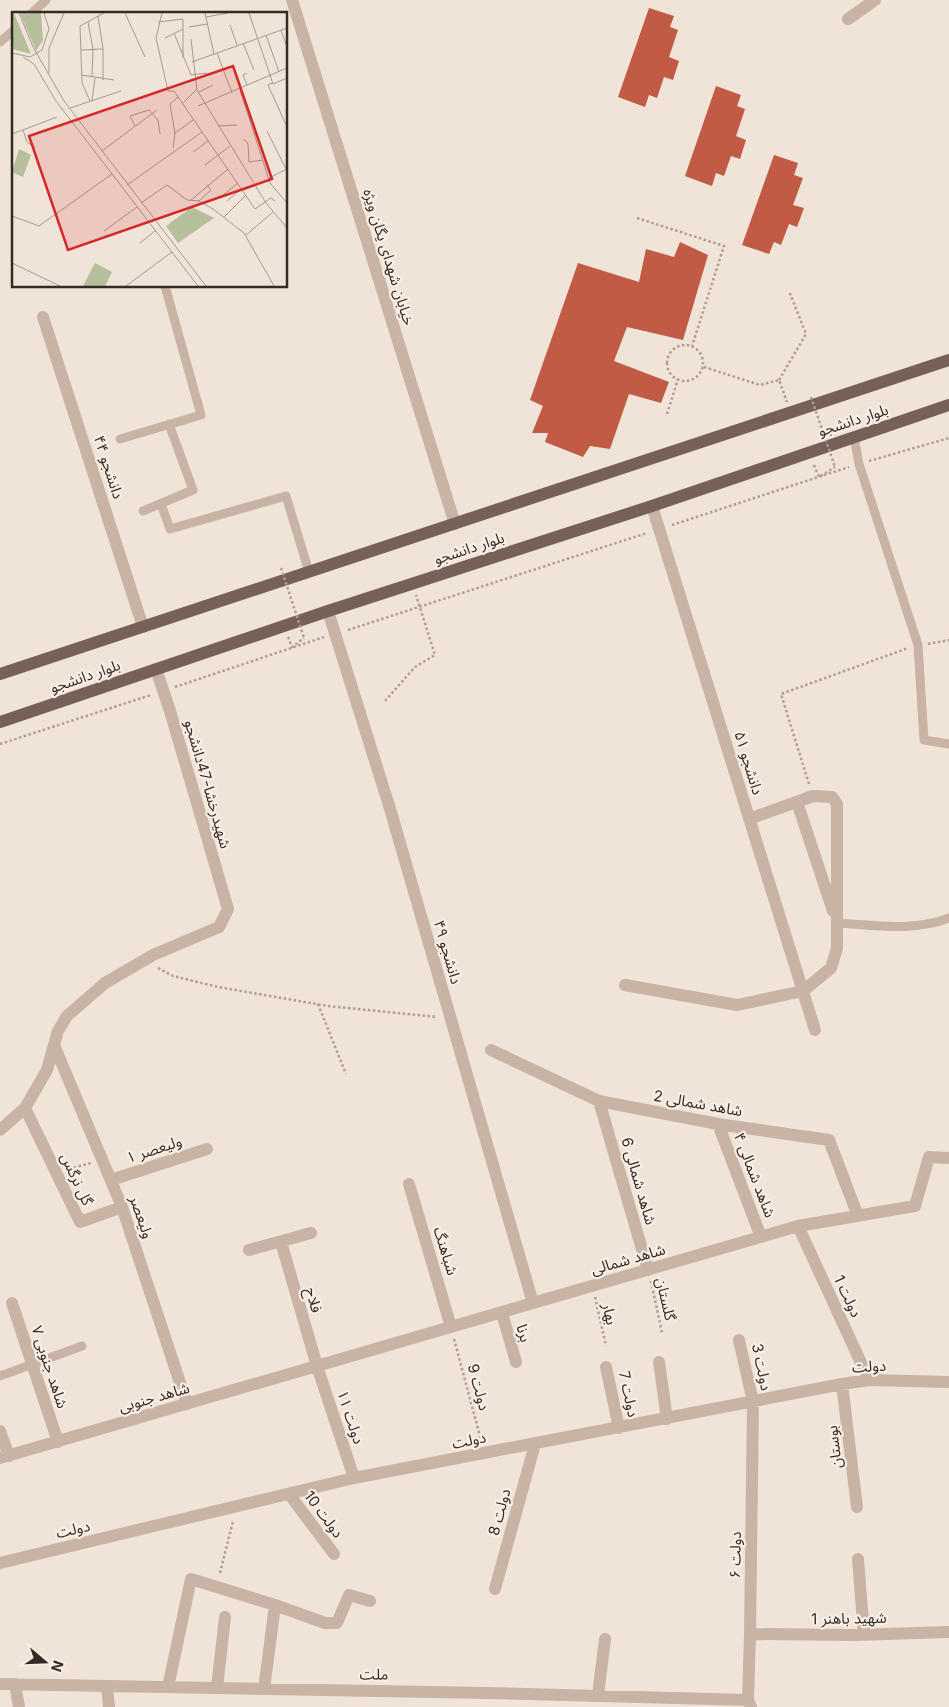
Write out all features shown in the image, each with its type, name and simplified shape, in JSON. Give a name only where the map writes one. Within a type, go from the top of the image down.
[{"type":"main road","name":"بلوار دانشجو","points":[[0,674],[949,360]]},
{"type":"main road","name":"بلوار دانشجو","points":[[0,722],[652,506],[949,405]]},
{"type":"street","name":"خیابان شهدای یگان ویژه","points":[[292,0],[455,524]]},
{"type":"street","points":[[848,19],[875,0]]},
{"type":"street","name":"دانشجو ۴۴","points":[[43,317],[143,627]]},
{"type":"street","name":"دانشجو ۵۱","points":[[652,506],[815,1030]]},
{"type":"street","name":"دانشجو ۴۹","points":[[328,612],[391,812],[533,1303]]},
{"type":"street","name":"شهیدرخشا-47دانشجو","points":[[144,960],[219,927],[228,909],[156,669]]},
{"type":"street","points":[[624,985],[738,1005],[803,990],[831,968],[837,948],[837,804],[832,797],[813,796],[749,819]]},
{"type":"street","points":[[797,802],[837,923]]},
{"type":"street","points":[[0,1130],[25,1108],[47,1070],[58,1031],[67,1016],[105,984],[144,960]]},
{"type":"street","name":"ولیعصر","points":[[54,1045],[122,1207],[187,1404]]},
{"type":"street","name":"شاهد شمالی 2","points":[[491,1050],[599,1101],[718,1124],[829,1140],[858,1216]]},
{"type":"street","name":"شاهد شمالی 6","points":[[599,1101],[648,1270]]},
{"type":"street","name":"گل نرگس","points":[[25,1108],[80,1222],[122,1207]]},
{"type":"street","name":"شاهد شمالی ۴","points":[[718,1124],[761,1237]]},
{"type":"street","name":"ولیعصر ۱","points":[[111,1180],[207,1149]]},
{"type":"street","name":"شاهد شمالی","points":[[317,1366],[798,1226],[915,1206],[929,1157],[949,1158]]},
{"type":"street","name":"شباهنگ","points":[[409,1184],[452,1327]]},
{"type":"street","name":"دولت 1","points":[[798,1226],[869,1380]]},
{"type":"street","points":[[250,1250],[312,1233]]},
{"type":"street","name":"فلاح","points":[[281,1242],[317,1366]]},
{"type":"street","name":"شاهد جنوبی ۷","points":[[12,1303],[58,1442]]},
{"type":"street","name":"برنا","points":[[502,1312],[516,1362]]},
{"type":"street","name":"دولت 3","points":[[739,1340],[753,1402]]},
{"type":"street","points":[[659,1362],[667,1419]]},
{"type":"street","name":"شاهد جنوبی","points":[[5,1457],[317,1366]]},
{"type":"street","name":"دولت ۱۱","points":[[317,1366],[354,1478]]},
{"type":"street","name":"دولت 7","points":[[606,1367],[619,1428]]},
{"type":"street","name":"دولت","points":[[0,1563],[354,1478],[842,1384],[869,1380],[949,1382]]},
{"type":"street","name":"بوستان","points":[[842,1384],[857,1507]]},
{"type":"street","name":"دولت ۶","points":[[749,1704],[753,1402]]},
{"type":"street","points":[[0,1431],[5,1457]]},
{"type":"street","name":"دولت 8","points":[[495,1589],[535,1444]]},
{"type":"street","name":"دولت 10","points":[[289,1494],[334,1554]]},
{"type":"street","points":[[858,1559],[864,1635]]},
{"type":"street","points":[[168,1687],[191,1579],[275,1604],[325,1623],[337,1623],[349,1595],[370,1601]]},
{"type":"street","points":[[264,1689],[275,1604]]},
{"type":"street","points":[[217,1688],[225,1617]]},
{"type":"street","name":"شهید باهنر 1","points":[[750,1634],[864,1635],[949,1632]]},
{"type":"street","points":[[598,1695],[604,1639]]},
{"type":"street","name":"ملت","points":[[0,1684],[264,1689],[578,1701],[598,1695],[749,1704]]},
{"type":"street","points":[[15,1684],[19,1707]]},
{"type":"street","points":[[107,1686],[109,1707]]},
{"type":"lane","points":[[33,12],[46,0]]},
{"type":"lane","points":[[0,42],[12,32]]},
{"type":"lane","points":[[120,439],[201,416],[166,288]]},
{"type":"lane","points":[[143,511],[193,490],[170,424]]},
{"type":"lane","points":[[854,437],[859,464],[918,645],[924,740],[949,744]]},
{"type":"lane","points":[[161,504],[170,529],[286,496],[309,572]]},
{"type":"lane","points":[[837,923],[900,926],[936,923],[949,918]]},
{"type":"lane","points":[[0,1376],[82,1346]]},
{"type":"path","points":[[637,218],[724,246],[692,346]]},
{"type":"path","points":[[704,367],[760,385],[779,380],[806,334],[789,291]]},
{"type":"path","points":[[680,345],[692,346],[702,354],[704,367],[697,378],[685,382],[673,377],[667,366],[669,353],[680,345]]},
{"type":"path","points":[[667,414],[678,379]]},
{"type":"path","points":[[779,380],[791,413]]},
{"type":"path","points":[[810,397],[835,467],[819,477]]},
{"type":"path","points":[[0,744],[163,691],[292,646],[420,607],[859,464],[949,438]]},
{"type":"path","points":[[281,568],[304,638],[292,646]]},
{"type":"path","points":[[385,701],[415,667],[435,655],[413,584]]},
{"type":"path","points":[[813,796],[781,694],[918,645],[949,640]]},
{"type":"path","points":[[144,960],[173,976],[218,987],[318,1004],[450,1019]]},
{"type":"path","points":[[318,1004],[346,1074]]},
{"type":"path","points":[[56,1173],[102,1160]]},
{"type":"path","name":"گلستان","points":[[648,1270],[662,1333]]},
{"type":"path","name":"بهار","points":[[593,1286],[606,1346]]},
{"type":"path","name":"دولت 9","points":[[452,1327],[484,1454]]},
{"type":"path","points":[[216,1587],[236,1506]]},
{"type":"building","points":[[649,8],[674,16],[670,27],[678,30],[669,57],[679,61],[673,80],[664,77],[657,98],[649,95],[645,107],[618,97]]},
{"type":"building","points":[[716,86],[741,95],[737,106],[745,109],[736,136],[746,140],[740,159],[731,156],[724,176],[716,173],[712,186],[685,176]]},
{"type":"building","points":[[774,155],[798,163],[794,175],[803,178],[793,205],[804,208],[797,227],[789,224],[781,245],[774,242],[769,254],[742,245]]},
{"type":"building","points":[[680,242],[708,255],[683,340],[627,327],[614,361],[669,382],[661,403],[629,394],[610,449],[590,446],[583,457],[545,442],[548,433],[532,433],[543,406],[530,400],[578,263],[639,282],[646,249],[674,257]]}]
